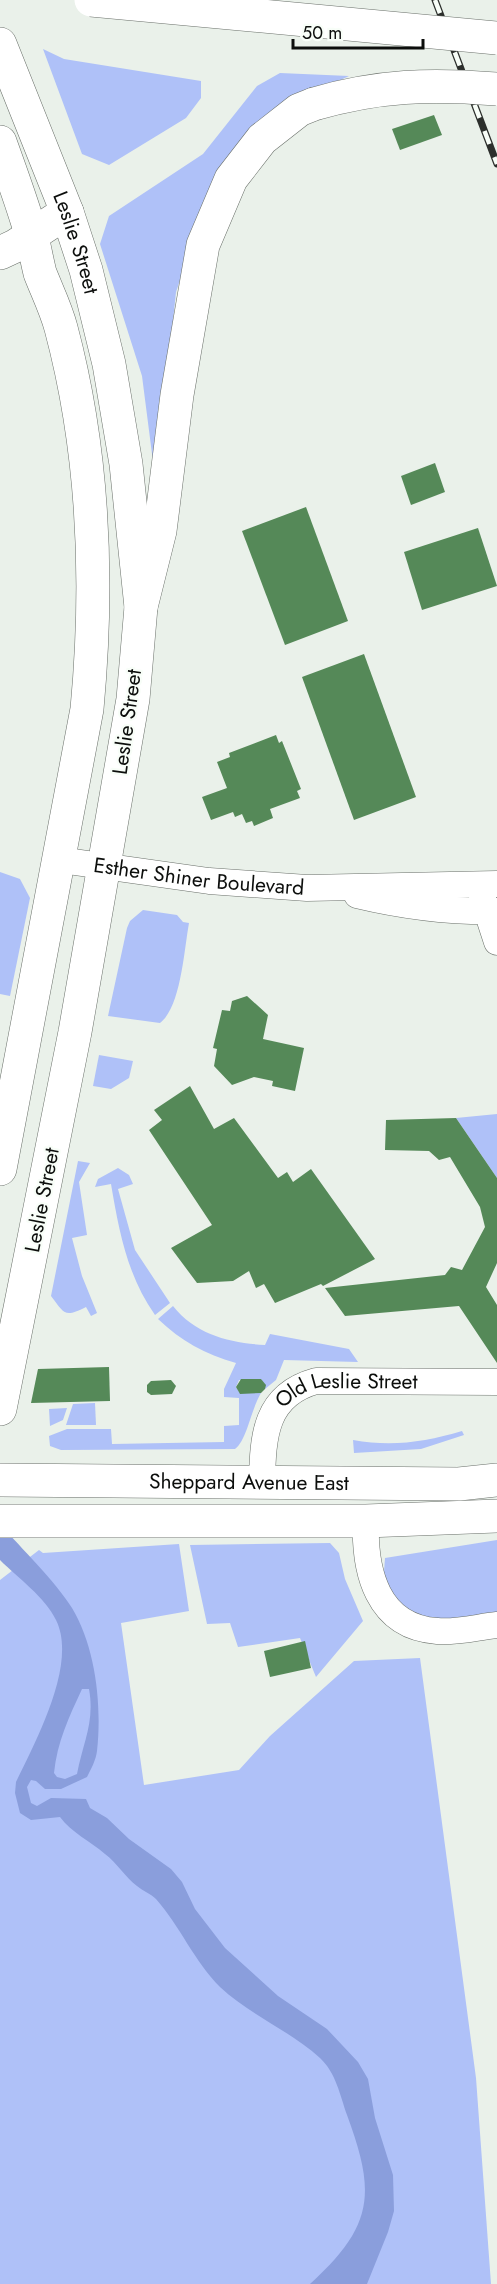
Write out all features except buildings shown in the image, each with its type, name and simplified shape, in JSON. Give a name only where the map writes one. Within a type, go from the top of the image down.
[{"type":"main road","points":[[91,0],[497,38]]},
{"type":"main road","name":"Leslie Street","points":[[0,44],[67,212],[86,270],[109,364],[126,464],[141,607],[133,699],[75,1032],[0,1409]]},
{"type":"main road","points":[[141,607],[160,531],[177,395],[203,245],[231,179],[262,139],[299,110],[314,104],[355,92],[396,87],[447,86],[497,89]]},
{"type":"main road","name":"Leslie Street","points":[[0,142],[32,236],[40,273],[61,325],[71,369],[88,467],[93,559],[92,664],[87,709],[0,1169]]},
{"type":"main road","points":[[0,253],[32,236],[67,212]]},
{"type":"main road","name":"Sheppard Avenue East","points":[[0,1480],[459,1484],[497,1480]]},
{"type":"main road","name":"Sheppard Avenue East","points":[[0,1521],[366,1521],[497,1516]]},
{"type":"street","name":"Esther Shiner Boulevard","points":[[60,860],[103,868],[209,881],[337,889],[397,884],[488,884]]},
{"type":"street","points":[[488,884],[497,942]]},
{"type":"street","name":"Esther Shiner Boulevard","points":[[337,889],[392,903],[492,911]]},
{"type":"street","name":"Old Leslie Street","points":[[262,1481],[263,1444],[268,1424],[278,1404],[303,1385],[316,1381],[497,1382]]},
{"type":"street","points":[[366,1521],[365,1539],[373,1586],[394,1617],[414,1627],[438,1631],[497,1625]]},
{"type":"shaded area","points":[[43,49],[64,59],[201,81],[201,98],[186,118],[109,165],[82,154]]},
{"type":"shaded area","points":[[280,73],[349,76],[284,107],[204,209],[176,292],[156,485],[142,376],[100,244],[109,216],[203,154],[257,86]]},
{"type":"shaded area","points":[[0,872],[20,879],[30,898],[10,996],[0,994]]},
{"type":"shaded area","points":[[143,910],[177,915],[183,922],[189,923],[177,991],[173,1004],[160,1023],[108,1016],[127,928],[130,921]]},
{"type":"shaded area","points":[[99,1055],[133,1061],[129,1078],[111,1089],[93,1086]]},
{"type":"shaded area","points":[[497,1114],[497,1178],[456,1118]]},
{"type":"shaded area","points":[[78,1161],[90,1163],[79,1182],[87,1235],[72,1238],[82,1276],[97,1313],[91,1316],[86,1307],[69,1313],[62,1310],[51,1296]]},
{"type":"shaded area","points":[[118,1168],[129,1175],[133,1184],[118,1189],[135,1250],[170,1303],[155,1315],[137,1284],[125,1252],[111,1184],[95,1187],[98,1179]]},
{"type":"shaded area","points":[[173,1306],[192,1324],[214,1336],[265,1345],[270,1334],[349,1349],[358,1362],[284,1360],[276,1380],[265,1389],[261,1379],[239,1380],[236,1387],[240,1393],[261,1393],[243,1439],[235,1449],[61,1450],[50,1446],[49,1436],[67,1429],[111,1429],[112,1444],[224,1442],[224,1426],[239,1425],[239,1398],[224,1397],[224,1389],[236,1363],[194,1346],[158,1319]]},
{"type":"shaded area","points":[[95,1403],[96,1425],[66,1425],[73,1404]]},
{"type":"shaded area","points":[[67,1408],[63,1420],[50,1426],[49,1409]]},
{"type":"shaded area","points":[[462,1431],[464,1435],[421,1449],[354,1453],[353,1440],[381,1443],[408,1442]]},
{"type":"shaded area","points":[[0,1524],[48,1576],[72,1608],[87,1641],[98,1697],[97,1751],[87,1777],[61,1789],[45,1789],[36,1781],[31,1780],[27,1787],[31,1803],[37,1806],[51,1798],[86,1799],[90,1808],[107,1818],[129,1839],[171,1869],[182,1882],[195,1909],[225,1948],[278,1996],[327,2029],[358,2062],[368,2079],[375,2118],[393,2175],[394,2211],[367,2284],[310,2284],[347,2244],[357,2226],[363,2207],[365,2187],[356,2142],[330,2070],[308,2048],[244,2006],[220,1987],[202,1966],[156,1899],[139,1888],[99,1849],[60,1817],[31,1820],[20,1813],[15,1793],[16,1782],[43,1725],[58,1680],[62,1658],[61,1638],[56,1620],[45,1603],[0,1560]],"holes":[[[82,1689],[89,1689],[89,1722],[77,1774],[65,1779],[57,1777],[54,1773],[64,1730]]]},
{"type":"shaded area","points":[[497,1540],[497,1614],[437,1623],[405,1614],[383,1586],[385,1558]]},
{"type":"shaded area","points":[[330,1543],[339,1553],[345,1579],[363,1621],[316,1677],[300,1638],[238,1647],[230,1623],[207,1624],[190,1545]]},
{"type":"shaded area","points":[[179,1544],[189,1611],[121,1623],[144,1785],[239,1770],[270,1736],[354,1661],[420,1658],[476,2078],[491,2284],[0,2284],[0,1580],[39,1550],[43,1553]]},
{"type":"railway","points":[[435,0],[497,164]]}]
